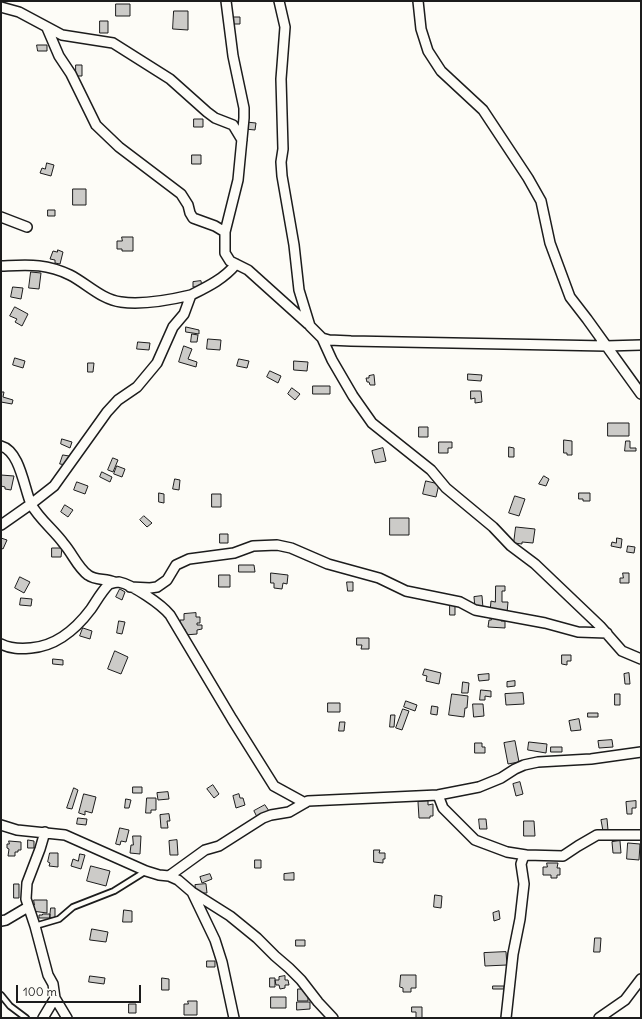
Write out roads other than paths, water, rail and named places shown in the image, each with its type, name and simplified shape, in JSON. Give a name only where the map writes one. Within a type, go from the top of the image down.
[{"type":"street","points":[[226,1],[233,56],[244,108],[238,180],[225,232],[225,253],[230,261],[254,274],[322,338],[332,360],[352,396],[372,423],[431,470],[446,488],[493,527],[511,546],[535,564],[607,633],[622,651],[641,659]]},
{"type":"street","points":[[279,1],[285,27],[281,79],[283,149],[281,162],[282,176],[294,245],[299,290],[310,326]]},
{"type":"street","points":[[418,1],[421,29],[428,51],[441,71],[483,110],[537,193],[544,209],[550,243],[570,297],[641,394]]},
{"type":"street","points":[[2,8],[19,12],[62,35],[113,43],[170,79],[215,118],[233,125],[242,140]]},
{"type":"street","points":[[47,28],[59,56],[71,74],[96,125],[119,146],[181,194],[188,205],[193,218],[215,226],[225,232]]},
{"type":"street","points":[[1,217],[27,227]]},
{"type":"street","points":[[1,266],[48,266],[70,275],[107,298],[121,302],[142,302],[174,299],[191,295],[213,284],[236,264]]},
{"type":"street","points":[[1,525],[32,504],[60,480],[91,433],[107,412],[118,400],[137,387],[158,363],[173,326],[184,314],[191,295]]},
{"type":"street","points":[[322,338],[329,340],[351,341],[606,346],[641,345]]},
{"type":"street","points":[[1,446],[8,450],[15,459],[32,504],[40,516],[64,543],[85,573],[93,578],[119,582],[157,602],[170,616],[274,786],[305,802]]},
{"type":"street","points":[[130,587],[157,587],[167,580],[176,565],[189,559],[234,552],[253,546],[277,545],[291,548],[328,564],[379,578],[406,591],[460,602],[476,610],[578,632],[607,633]]},
{"type":"street","points":[[1,644],[16,649],[24,649],[42,647],[60,640],[80,623],[105,588],[114,582]]},
{"type":"street","points":[[169,876],[205,850],[218,846],[263,818],[289,812],[305,802],[314,800],[438,796],[478,786],[501,778],[520,767],[538,762],[591,759],[641,752]]},
{"type":"street","points":[[438,796],[443,808],[475,840],[508,852],[526,855],[563,856],[597,835],[641,835]]},
{"type":"street","points":[[1,826],[17,830],[65,835],[146,871],[169,876],[178,880],[192,892],[219,909],[257,938],[301,980],[333,1018]]},
{"type":"street","points":[[45,832],[40,850],[27,883],[26,899],[35,926],[48,976],[53,984],[55,998],[67,1018]]},
{"type":"street","points":[[506,1018],[513,954],[520,919],[524,884],[521,864],[526,855]]},
{"type":"street","points":[[192,892],[215,940],[234,1018]]},
{"type":"street","points":[[1,921],[6,920],[28,907]]},
{"type":"street","points":[[599,1018],[625,1000],[641,979]]},
{"type":"street","points":[[43,1018],[55,998]]},
{"type":"lane","points":[[35,926],[59,919],[72,907],[114,891],[146,871]]},
{"type":"lane","points":[[1,995],[10,1006],[26,1018]]}]
